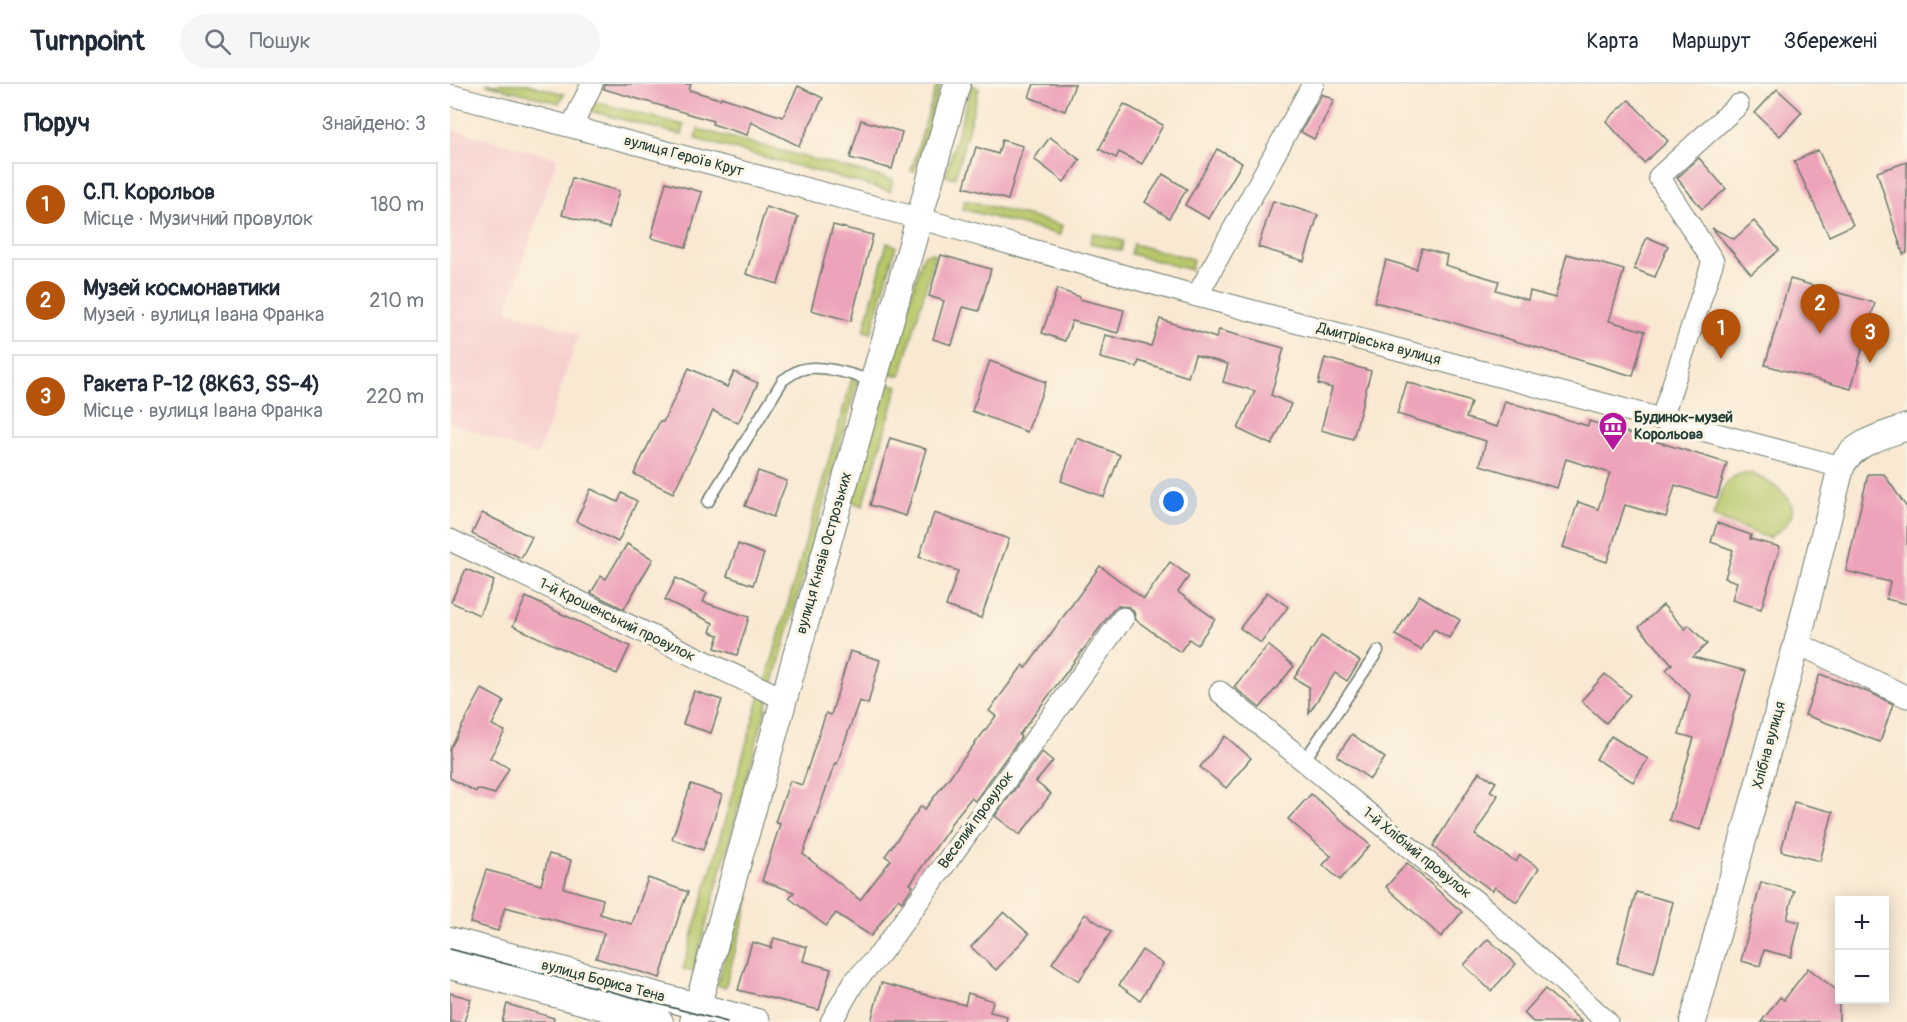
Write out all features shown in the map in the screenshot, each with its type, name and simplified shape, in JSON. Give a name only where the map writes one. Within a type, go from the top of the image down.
[{"type":"street","points":[[572,126],[592,84]]},
{"type":"street","name":"вулиця Князів Острозьких","points":[[695,1014],[957,84]]},
{"type":"street","points":[[1197,296],[1313,84]]},
{"type":"street","name":"вулиця Героїв Крут","points":[[450,94],[918,218]]},
{"type":"street","points":[[1662,418],[1713,261],[1659,177],[1738,105]]},
{"type":"street","name":"Дмитрівська вулиця","points":[[918,218],[1197,296],[1841,467]]},
{"type":"street","points":[[1841,467],[1845,458],[1864,443],[1907,427]]},
{"type":"street","name":"Хлібна вулиця","points":[[1693,1022],[1797,643],[1841,467]]},
{"type":"street","name":"1-й Крошенський провулок","points":[[450,540],[784,699]]},
{"type":"street","name":"Веселий провулок","points":[[831,1022],[854,982],[880,954],[1123,618]]},
{"type":"street","points":[[1797,643],[1907,697]]},
{"type":"street","name":"1-й Хлібний провулок","points":[[1220,692],[1486,910],[1607,1022]]},
{"type":"street","name":"вулиця Бориса Тена","points":[[450,940],[695,1014],[757,1022]]},
{"type":"street","name":"вулиця Бориса Тена","points":[[450,966],[660,1022]]},
{"type":"lane","points":[[708,502],[783,380],[801,369],[826,369],[872,381]]},
{"type":"lane","points":[[1304,761],[1378,651]]},
{"type":"shaded area","points":[[450,129],[557,158],[507,310],[579,334],[538,456],[450,422]]},
{"type":"green space","points":[[486,84],[527,84],[564,94],[559,103]]},
{"type":"green space","points":[[937,84],[941,84],[915,172],[911,171]]},
{"type":"green space","points":[[972,84],[979,89],[955,178],[945,176]]},
{"type":"green space","points":[[588,100],[684,125],[682,135],[587,110]]},
{"type":"green space","points":[[698,129],[893,180],[890,191],[696,139]]},
{"type":"green space","points":[[965,200],[1062,225],[1060,235],[962,209]]},
{"type":"green space","points":[[1093,233],[1123,241],[1121,251],[1090,243]]},
{"type":"green space","points":[[887,243],[896,246],[871,333],[864,331]]},
{"type":"green space","points":[[1133,244],[1193,259],[1191,270],[1131,254]]},
{"type":"green space","points":[[935,254],[901,376],[889,373],[921,261],[924,255]]},
{"type":"green space","points":[[852,378],[858,380],[772,688],[765,685]]},
{"type":"green space","points":[[886,383],[898,386],[863,506],[852,502]]},
{"type":"green space","points":[[1748,472],[1782,492],[1789,500],[1792,509],[1790,518],[1783,528],[1768,538],[1713,517],[1720,494],[1727,482],[1739,474]]},
{"type":"green space","points":[[760,695],[769,698],[693,972],[683,969]]},
{"type":"green space","points":[[743,895],[750,897],[725,988],[717,985]]},
{"type":"building","points":[[605,84],[691,84],[689,90],[720,99],[721,97],[783,117],[798,86],[823,98],[799,146],[751,122],[747,135],[712,124],[713,121],[604,89]]},
{"type":"building","points":[[1034,84],[1075,84],[1065,111],[1029,97]]},
{"type":"building","points":[[1777,89],[1802,112],[1780,136],[1755,113]]},
{"type":"building","points":[[1322,94],[1334,100],[1314,139],[1301,132]]},
{"type":"building","points":[[1629,100],[1668,141],[1644,163],[1606,121]]},
{"type":"building","points":[[1124,104],[1163,125],[1142,164],[1119,152],[1116,158],[1099,149]]},
{"type":"building","points":[[861,120],[902,132],[892,169],[850,158]]},
{"type":"building","points":[[1050,137],[1080,160],[1064,182],[1034,159]]},
{"type":"building","points":[[1002,140],[1023,146],[1008,200],[964,187],[976,147],[998,154]]},
{"type":"building","points":[[1217,149],[1242,163],[1209,219],[1185,205]]},
{"type":"building","points":[[1818,150],[1853,225],[1829,236],[1794,161]]},
{"type":"building","points":[[1699,158],[1726,189],[1702,209],[1677,178]]},
{"type":"building","points":[[1907,162],[1907,253],[1903,254],[1877,172]]},
{"type":"building","points":[[1163,174],[1187,189],[1169,218],[1145,202]]},
{"type":"building","points":[[572,178],[619,191],[609,228],[562,215]]},
{"type":"building","points":[[666,182],[702,192],[686,247],[651,238]]},
{"type":"building","points":[[1273,201],[1318,215],[1304,261],[1258,247]]},
{"type":"building","points":[[766,207],[798,217],[778,284],[746,274]]},
{"type":"building","points":[[1754,221],[1779,250],[1751,274],[1712,228],[1734,239]]},
{"type":"building","points":[[833,225],[873,235],[851,321],[811,310]]},
{"type":"building","points":[[1647,237],[1668,246],[1655,277],[1634,269]]},
{"type":"building","points":[[1422,248],[1447,255],[1445,265],[1499,281],[1496,290],[1528,300],[1530,291],[1555,298],[1567,254],[1624,270],[1609,321],[1645,331],[1633,376],[1431,316],[1374,302],[1386,260],[1416,269]]},
{"type":"building","points":[[941,255],[991,269],[979,311],[963,307],[952,345],[933,339],[944,301],[929,296]]},
{"type":"building","points":[[1790,279],[1875,303],[1851,389],[1765,365]]},
{"type":"building","points":[[1057,289],[1080,297],[1079,299],[1124,310],[1118,333],[1072,321],[1065,341],[1042,333]]},
{"type":"building","points":[[1160,319],[1216,338],[1219,330],[1284,348],[1271,395],[1291,404],[1272,445],[1238,429],[1255,391],[1223,382],[1228,364],[1195,355],[1188,377],[1139,361],[1137,367],[1100,358],[1105,335],[1151,346]]},
{"type":"building","points":[[1325,358],[1371,371],[1353,439],[1321,430],[1332,388],[1318,384]]},
{"type":"building","points":[[990,361],[1046,382],[1027,432],[972,411]]},
{"type":"building","points":[[689,368],[727,387],[734,372],[758,383],[738,423],[713,411],[673,493],[634,474]]},
{"type":"building","points":[[1407,382],[1471,402],[1466,418],[1497,427],[1505,401],[1588,426],[1589,421],[1727,463],[1717,498],[1675,485],[1666,517],[1625,505],[1607,562],[1563,547],[1578,502],[1598,509],[1610,473],[1566,459],[1557,488],[1480,465],[1486,441],[1397,414]]},
{"type":"building","points":[[890,438],[926,449],[906,516],[870,505]]},
{"type":"building","points":[[1077,438],[1120,455],[1104,497],[1061,481]]},
{"type":"building","points":[[758,471],[787,481],[773,517],[745,506]]},
{"type":"building","points":[[1868,474],[1884,474],[1907,508],[1907,604],[1886,599],[1890,582],[1846,571]]},
{"type":"building","points":[[591,489],[618,502],[622,493],[637,501],[618,542],[576,521]]},
{"type":"building","points":[[482,513],[532,537],[521,558],[472,534]]},
{"type":"building","points":[[934,513],[1009,539],[981,618],[946,606],[958,571],[919,557]]},
{"type":"building","points":[[1717,523],[1751,535],[1750,539],[1780,547],[1761,609],[1732,600],[1737,582],[1725,578],[1733,550],[1711,542]]},
{"type":"building","points":[[627,544],[653,559],[624,609],[591,593],[601,576],[606,579]]},
{"type":"building","points":[[738,544],[764,554],[753,585],[727,576]]},
{"type":"building","points":[[1170,562],[1189,576],[1178,592],[1215,619],[1197,645],[1189,639],[1180,652],[1136,620],[1130,607],[1118,606],[1113,610],[1019,735],[1021,737],[975,801],[971,798],[949,826],[910,884],[913,886],[902,902],[898,899],[871,936],[836,913],[826,926],[789,898],[794,892],[762,881],[780,824],[775,822],[790,781],[802,785],[826,713],[831,715],[850,651],[880,660],[868,704],[859,701],[803,854],[860,900],[891,860],[885,856],[921,806],[925,809],[996,716],[989,711],[1023,665],[1026,668],[1100,566],[1144,599]]},
{"type":"building","points":[[466,569],[494,581],[479,615],[451,602]]},
{"type":"building","points":[[676,578],[707,593],[703,602],[749,617],[737,655],[715,648],[719,635],[710,632],[713,623],[665,600]]},
{"type":"building","points":[[1267,592],[1288,607],[1261,643],[1240,628]]},
{"type":"building","points":[[1419,595],[1460,620],[1449,638],[1434,629],[1421,650],[1395,635]]},
{"type":"building","points":[[526,597],[630,646],[617,674],[513,626]]},
{"type":"building","points":[[1663,605],[1685,629],[1689,625],[1707,644],[1693,657],[1746,671],[1700,830],[1669,820],[1694,738],[1679,734],[1690,695],[1666,670],[1672,664],[1639,627]]},
{"type":"building","points":[[1321,636],[1360,661],[1347,681],[1335,673],[1309,713],[1309,687],[1294,678]]},
{"type":"building","points":[[1268,645],[1294,666],[1260,708],[1234,687]]},
{"type":"building","points":[[1605,674],[1630,695],[1606,723],[1581,701]]},
{"type":"building","points":[[1820,674],[1893,704],[1880,742],[1805,715]]},
{"type":"building","points":[[482,689],[504,701],[492,725],[505,731],[490,758],[509,768],[495,794],[477,789],[476,792],[450,778],[450,749]]},
{"type":"building","points":[[694,691],[722,700],[711,733],[683,724]]},
{"type":"building","points":[[1352,734],[1385,758],[1370,779],[1337,756]]},
{"type":"building","points":[[1225,736],[1251,758],[1226,788],[1200,767]]},
{"type":"building","points":[[1611,736],[1648,759],[1633,782],[1596,759]]},
{"type":"building","points":[[1042,752],[1053,761],[1036,782],[1051,794],[1020,835],[995,816]]},
{"type":"building","points":[[1479,772],[1496,782],[1490,791],[1498,795],[1475,835],[1516,862],[1520,855],[1539,868],[1517,902],[1495,887],[1492,891],[1433,846]]},
{"type":"building","points":[[691,784],[722,795],[703,850],[672,839]]},
{"type":"building","points":[[1311,794],[1370,845],[1340,880],[1323,865],[1331,856],[1288,819]]},
{"type":"building","points":[[1794,802],[1833,812],[1820,861],[1781,851]]},
{"type":"building","points":[[549,854],[571,860],[564,888],[603,899],[600,914],[632,924],[648,878],[688,892],[660,978],[596,958],[604,933],[505,907],[498,931],[470,923],[486,870],[541,885]]},
{"type":"building","points":[[1407,863],[1462,912],[1441,937],[1386,887]]},
{"type":"building","points":[[1761,882],[1794,891],[1787,919],[1800,922],[1791,957],[1764,950],[1760,966],[1741,961]]},
{"type":"building","points":[[1636,892],[1673,902],[1654,973],[1617,963]]},
{"type":"building","points":[[1004,912],[1029,934],[996,970],[971,947]]},
{"type":"building","points":[[1085,914],[1111,932],[1079,981],[1052,963]]},
{"type":"building","points":[[774,938],[807,947],[803,961],[831,969],[819,1010],[738,990],[752,942],[771,948]]},
{"type":"building","points":[[1488,939],[1516,964],[1491,991],[1464,965]]},
{"type":"building","points":[[1142,950],[1163,964],[1140,1000],[1119,985]]},
{"type":"building","points":[[1808,968],[1835,989],[1835,1004],[1839,1004],[1839,1022],[1761,1022],[1780,997],[1784,1000]]},
{"type":"building","points":[[881,983],[965,1005],[968,993],[993,1001],[990,1012],[1007,1016],[1006,1022],[871,1022]]},
{"type":"building","points":[[1545,989],[1582,1022],[1533,1022],[1524,1013]]},
{"type":"building","points":[[450,993],[471,999],[464,1022],[450,1022]]},
{"type":"building","points":[[507,1004],[554,1018],[553,1022],[502,1022]]},
{"type":"tram line","points":[[450,949],[727,1022]]},
{"type":"place","name":"Музей космонавтики","points":[[1820,334]]},
{"type":"place","name":"С.П. Корольов","points":[[1721,359]]},
{"type":"place","name":"Ракета Р-12 (8К63, SS-4)","points":[[1870,363]]},
{"type":"place","name":"Будинок-музей Корольова","points":[[1613,452]]}]
